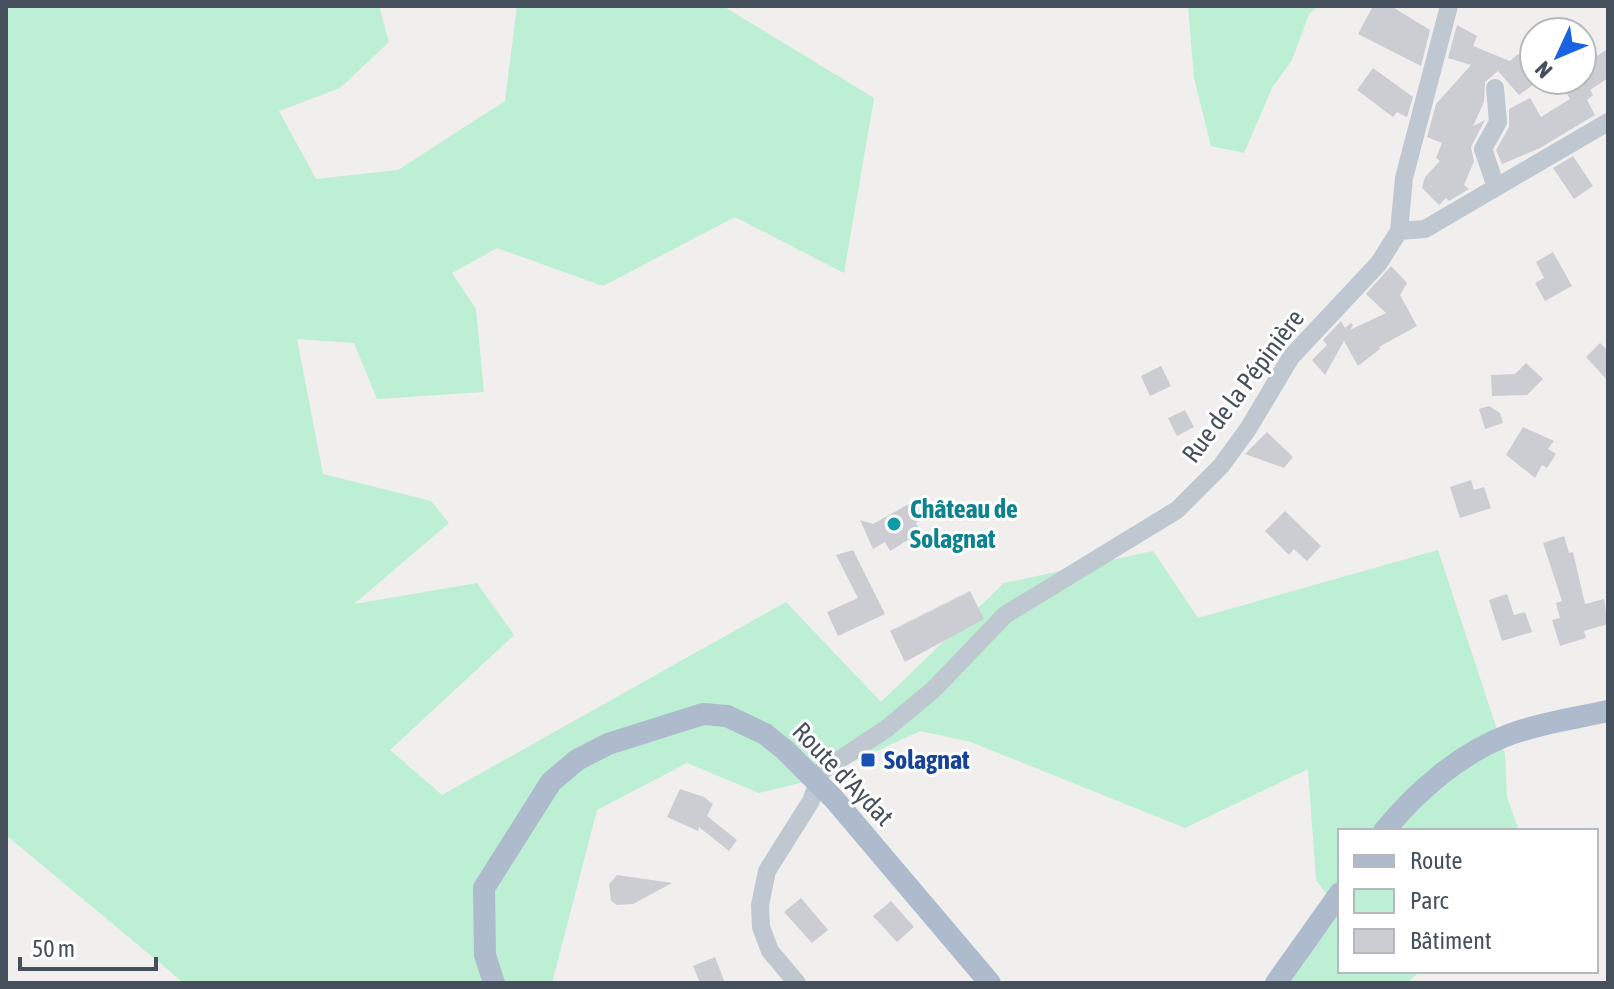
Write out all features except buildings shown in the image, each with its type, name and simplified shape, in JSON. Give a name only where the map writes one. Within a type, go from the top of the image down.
[{"type":"main road","points":[[1386,829],[1433,780],[1473,753],[1511,734],[1608,711]]},
{"type":"main road","name":"Route d'Aydat","points":[[494,983],[485,955],[484,888],[551,782],[577,760],[608,744],[669,723],[715,715],[727,716],[765,734],[816,779],[990,983]]},
{"type":"main road","points":[[1276,983],[1338,896]]},
{"type":"street","name":"Rue de la Pépinière","points":[[816,779],[822,771],[886,729],[933,690],[1005,615],[1177,510],[1221,466],[1248,429],[1291,357],[1379,263],[1399,231],[1404,178],[1449,6]]},
{"type":"street","points":[[1495,88],[1498,122],[1483,149],[1496,187]]},
{"type":"street","points":[[1399,231],[1425,229],[1608,122]]},
{"type":"street","points":[[797,983],[770,951],[761,927],[760,905],[767,871],[811,801],[816,779]]},
{"type":"green space","points":[[6,6],[379,6],[389,42],[340,88],[279,111],[316,179],[398,170],[505,101],[517,6],[723,6],[874,98],[844,273],[735,217],[603,286],[497,248],[452,273],[476,309],[484,392],[377,399],[354,343],[297,339],[323,474],[431,501],[449,523],[354,604],[477,583],[514,635],[390,750],[442,795],[786,602],[881,702],[1004,583],[1153,551],[1198,618],[1438,550],[1505,754],[1507,797],[1518,829],[1338,829],[1338,910],[1316,880],[1308,769],[1185,828],[971,742],[920,731],[816,779],[759,793],[687,763],[597,810],[552,983],[184,983],[6,835]]},
{"type":"green space","points":[[1188,6],[1318,6],[1309,14],[1292,60],[1272,88],[1244,153],[1211,146],[1194,78]]},
{"type":"green space","points":[[1338,912],[1338,973],[1418,973],[1406,983],[1286,983]]},
{"type":"place","name":"Château de Solagnat","points":[[894,524]]},
{"type":"place","name":"Solagnat","points":[[868,760]]}]
